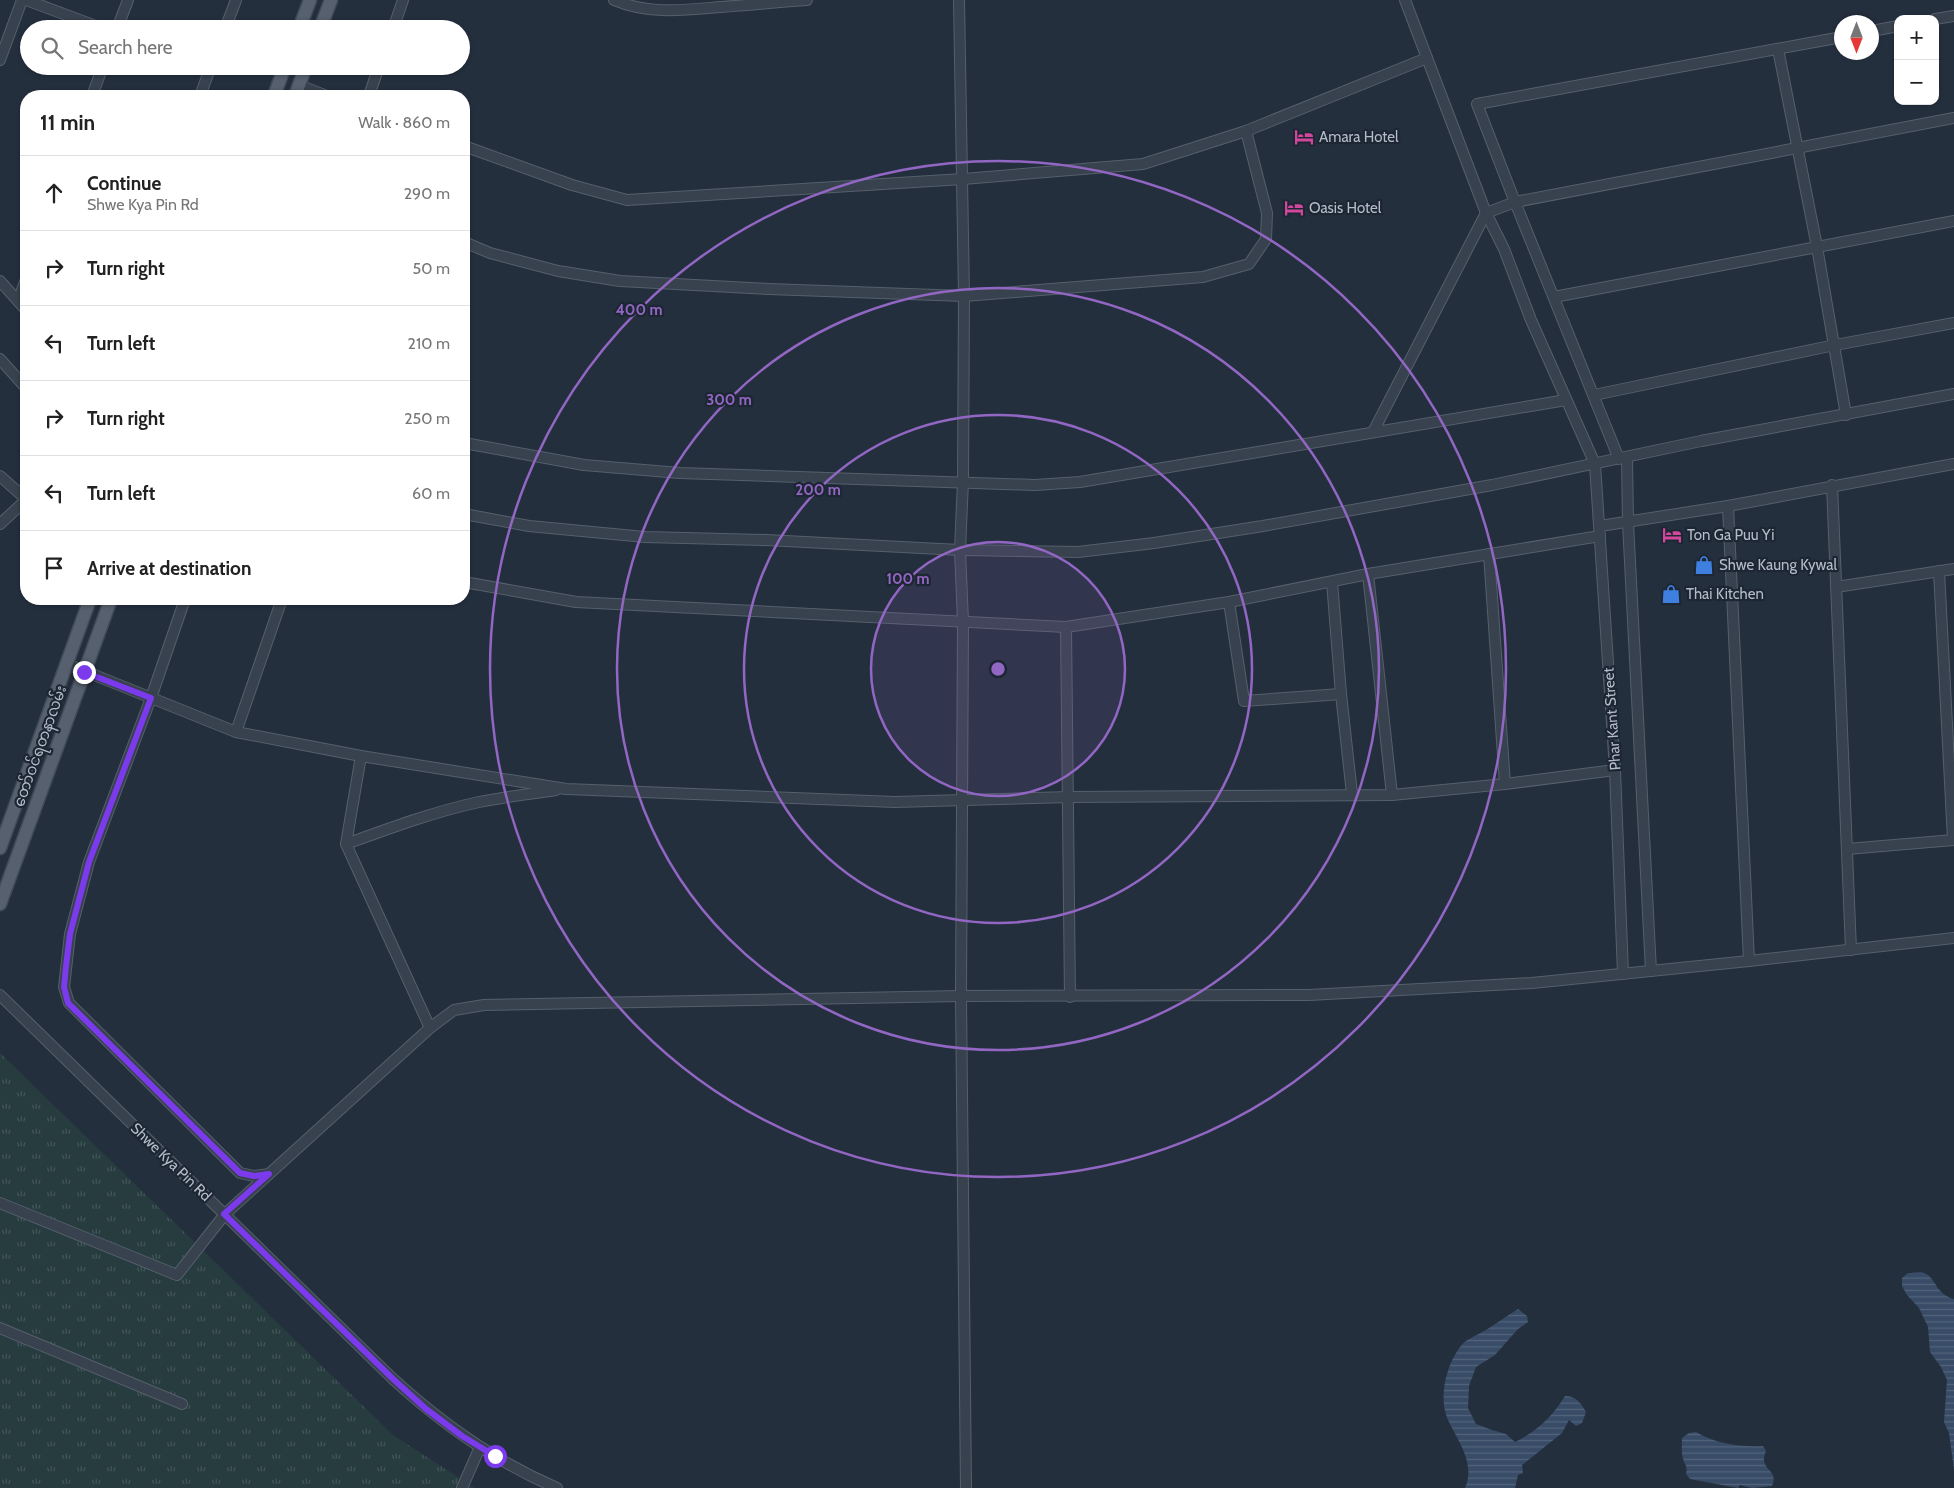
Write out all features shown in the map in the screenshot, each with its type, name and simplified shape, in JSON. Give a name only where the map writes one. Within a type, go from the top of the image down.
[{"type":"main road","points":[[302,20],[310,0]]},
{"type":"main road","points":[[323,20],[331,0]]},
{"type":"main road","points":[[276,90],[282,75]]},
{"type":"main road","points":[[297,90],[303,75]]},
{"type":"main road","name":"တော်ဝင်ရတနာလမ်း","points":[[0,848],[88,605]]},
{"type":"main road","name":"တော်ဝင်ရတနာလမ်း","points":[[0,904],[109,605]]},
{"type":"street","points":[[0,60],[24,0],[79,20]]},
{"type":"street","points":[[120,20],[128,0]]},
{"type":"street","points":[[228,20],[236,0]]},
{"type":"street","points":[[396,20],[403,0]]},
{"type":"street","points":[[614,0],[626,5],[653,11],[807,0]]},
{"type":"street","points":[[959,0],[964,296],[963,481],[960,550],[963,622],[961,996],[966,1488]]},
{"type":"street","name":"Phar Kant Street","points":[[1405,0],[1486,213],[1504,249],[1531,320],[1595,464],[1615,770],[1623,974]]},
{"type":"street","points":[[1939,18],[1954,16]]},
{"type":"street","points":[[1879,30],[1894,27]]},
{"type":"street","points":[[1651,971],[1623,459],[1594,395],[1477,104],[1834,38]]},
{"type":"street","points":[[1778,49],[1796,148],[1817,246],[1846,415]]},
{"type":"street","points":[[470,148],[572,185],[627,200],[963,179],[1143,164],[1246,132],[1426,58]]},
{"type":"street","points":[[94,90],[100,75]]},
{"type":"street","points":[[202,90],[207,75]]},
{"type":"street","points":[[371,90],[376,75]]},
{"type":"street","points":[[1373,432],[1486,213],[1515,202],[1954,118]]},
{"type":"street","points":[[470,245],[490,253],[558,272],[620,281],[769,289],[964,296],[1203,277],[1249,264],[1266,239],[1267,213],[1246,132]]},
{"type":"street","points":[[1554,297],[1954,220]]},
{"type":"street","points":[[0,281],[20,303]]},
{"type":"street","points":[[18,301],[20,296]]},
{"type":"street","points":[[1594,395],[1835,345],[1954,323]]},
{"type":"street","points":[[0,359],[20,381]]},
{"type":"street","points":[[470,515],[529,526],[646,536],[960,550],[1078,552],[1154,543],[1263,526],[1492,485],[1623,459],[1701,441],[1954,394]]},
{"type":"street","points":[[470,444],[584,465],[680,473],[963,481],[1035,485],[1080,482],[1566,400]]},
{"type":"street","points":[[470,583],[576,602],[1066,627],[1229,602],[1368,574],[1489,554],[1600,531],[1628,523],[1954,464]]},
{"type":"street","points":[[0,476],[20,494]]},
{"type":"street","points":[[1832,485],[1851,950]]},
{"type":"street","points":[[0,524],[20,505]]},
{"type":"street","points":[[1728,506],[1749,962]]},
{"type":"street","points":[[1489,554],[1505,784]]},
{"type":"street","points":[[1836,587],[1954,569]]},
{"type":"street","points":[[1847,849],[1954,840],[1939,571]]},
{"type":"street","points":[[1368,574],[1392,795]]},
{"type":"street","points":[[1332,582],[1341,694],[1352,794]]},
{"type":"street","points":[[1229,602],[1244,701],[1341,694]]},
{"type":"street","points":[[183,605],[151,698],[89,862],[70,934],[64,987],[68,1003],[240,1173],[254,1176],[269,1174]]},
{"type":"street","points":[[236,732],[280,605]]},
{"type":"street","points":[[1066,627],[1070,997]]},
{"type":"street","points":[[66,664],[236,732],[361,756],[566,789],[895,802],[1069,797],[1392,795],[1505,784],[1615,770]]},
{"type":"street","points":[[361,756],[346,844],[430,1028]]},
{"type":"street","points":[[346,844],[418,818],[480,802],[566,789]]},
{"type":"street","points":[[0,1203],[177,1276],[224,1214],[430,1028],[454,1010],[484,1005],[961,996],[1309,995],[1532,983],[1749,962],[1954,938]]},
{"type":"street","name":"Shwe Kya Pin Rd","points":[[0,995],[426,1409],[480,1447],[536,1479],[557,1488]]},
{"type":"street","points":[[0,1328],[182,1404]]},
{"type":"street","points":[[462,1488],[480,1447]]},
{"type":"green space","points":[[0,1053],[393,1435],[475,1488],[0,1488]]},
{"type":"water","points":[[1908,1273],[1928,1275],[1939,1290],[1954,1299],[1954,1470],[1949,1433],[1944,1422],[1947,1380],[1941,1367],[1930,1352],[1928,1327],[1919,1308],[1907,1295],[1902,1286],[1902,1278]]},
{"type":"water","points":[[1518,1309],[1527,1316],[1528,1322],[1518,1329],[1495,1355],[1476,1367],[1469,1386],[1468,1408],[1476,1424],[1506,1434],[1515,1442],[1543,1423],[1565,1396],[1572,1397],[1578,1401],[1586,1412],[1582,1423],[1576,1426],[1569,1420],[1562,1433],[1522,1465],[1523,1473],[1518,1475],[1515,1488],[1465,1488],[1468,1479],[1467,1461],[1445,1411],[1444,1392],[1447,1372],[1462,1344]]},
{"type":"water","points":[[1696,1432],[1728,1444],[1763,1446],[1766,1451],[1764,1462],[1774,1480],[1772,1486],[1752,1488],[1740,1485],[1738,1488],[1690,1479],[1686,1474],[1682,1456],[1682,1438],[1689,1433]]},
{"type":"place","name":"Amara Hotel","points":[[1304,137]]},
{"type":"place","name":"Oasis Hotel","points":[[1294,208]]},
{"type":"place","name":"Ton Ga Puu Yi","points":[[1672,535]]},
{"type":"place","name":"Shwe Kaung Kywal","points":[[1704,565]]},
{"type":"place","name":"Thai Kitchen","points":[[1671,594]]},
{"type":"route","points":[[84,672],[151,698],[89,862],[70,934],[64,987],[68,1003],[240,1173],[254,1176],[269,1174],[224,1214],[426,1409],[462,1436],[495,1456]]}]
